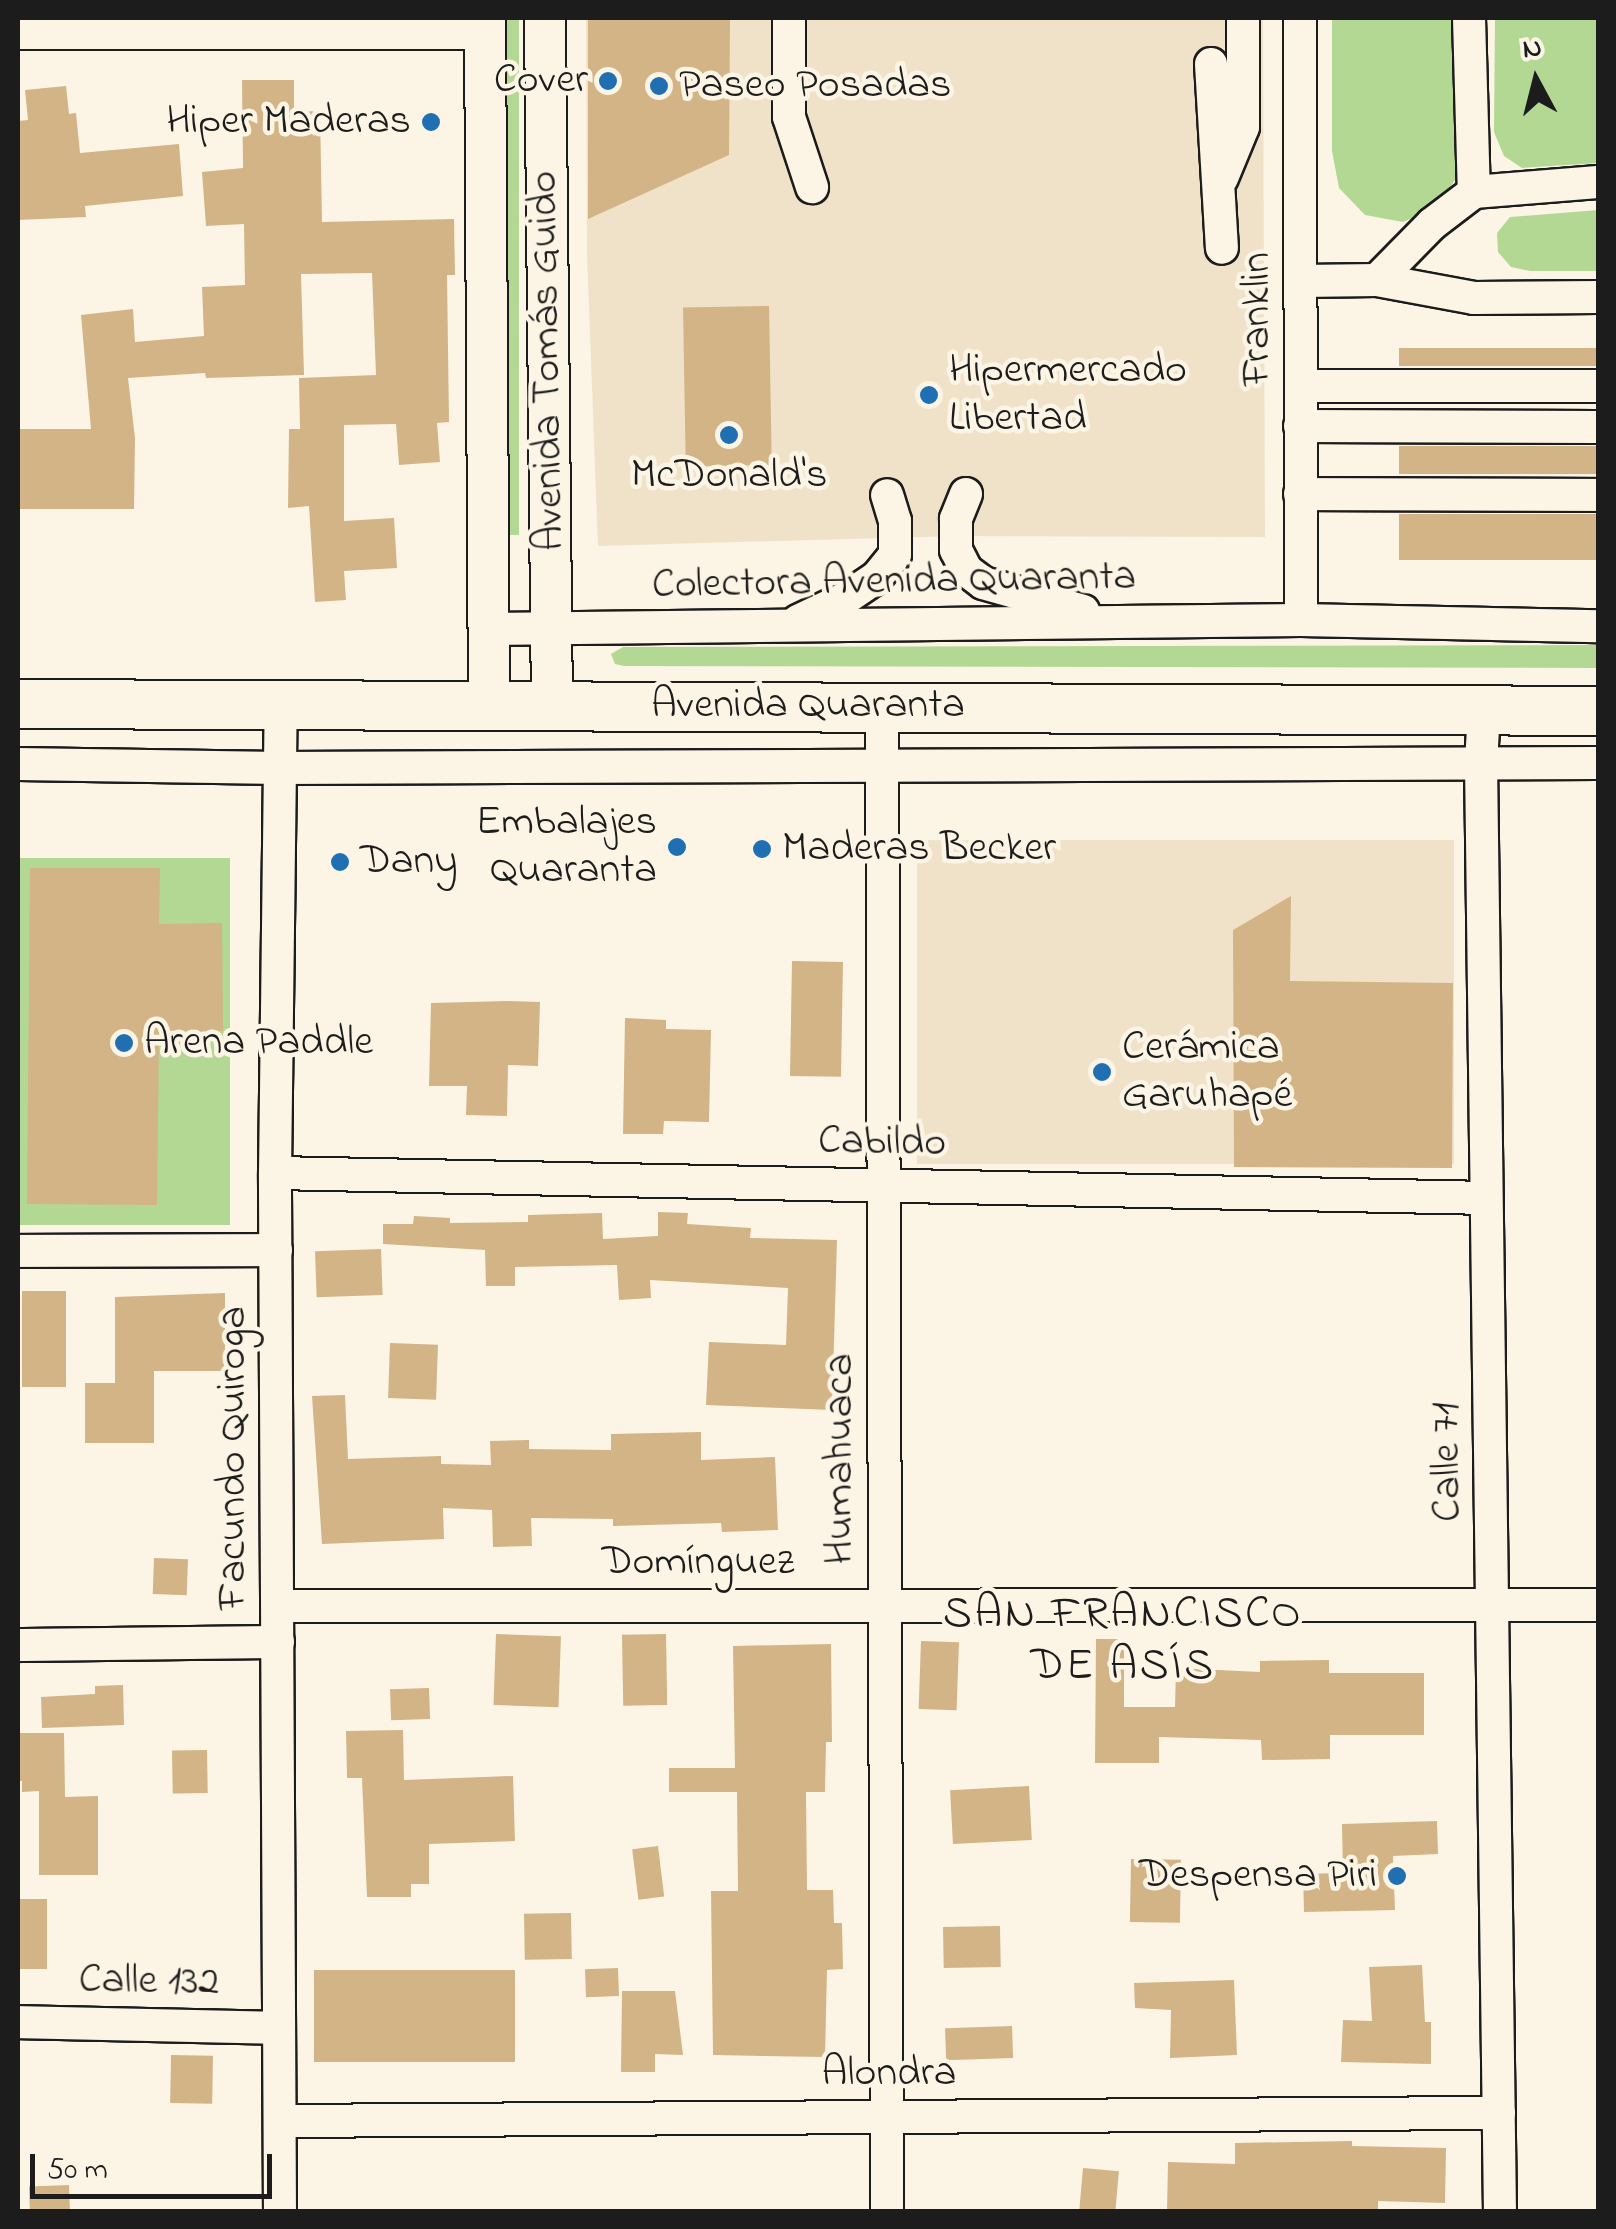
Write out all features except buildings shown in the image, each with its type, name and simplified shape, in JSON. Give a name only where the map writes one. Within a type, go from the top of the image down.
[{"type":"highway","name":"Avenida Quaranta","points":[[18,704],[1598,711]]},
{"type":"main road","name":"Avenida Tomás Guido","points":[[545,18],[552,705]]},
{"type":"main road","name":"Avenida Tomás Guido","points":[[485,25],[489,704]]},
{"type":"street","name":"Franklin","points":[[1300,18],[1301,620]]},
{"type":"street","points":[[1469,18],[1474,192]]},
{"type":"street","points":[[18,33],[485,25]]},
{"type":"street","points":[[1218,187],[1243,127],[1243,27]]},
{"type":"street","points":[[789,29],[789,117],[812,187]]},
{"type":"street","points":[[1211,64],[1222,248]]},
{"type":"street","points":[[1376,280],[1432,224],[1474,192],[1598,182]]},
{"type":"street","points":[[1300,281],[1376,280],[1474,298],[1598,297]]},
{"type":"street","points":[[1301,386],[1598,386]]},
{"type":"street","points":[[1300,426],[1598,426]]},
{"type":"street","points":[[966,494],[956,519],[956,550],[966,570],[983,584],[1122,622]]},
{"type":"street","points":[[1300,494],[1598,495]]},
{"type":"street","points":[[787,626],[846,598],[876,577],[895,555],[895,522],[887,495]]},
{"type":"street","name":"Colectora Avenida Quaranta","points":[[488,629],[1301,620],[1598,626]]},
{"type":"street","name":"Facundo Quiroga","points":[[280,704],[275,1172],[280,2212]]},
{"type":"street","name":"Humahuaca","points":[[882,706],[887,2212]]},
{"type":"street","name":"Calle 71","points":[[1484,712],[1481,762],[1500,2212]]},
{"type":"street","points":[[18,764],[280,768],[882,762],[1598,763]]},
{"type":"street","name":"Cabildo","points":[[275,1172],[1486,1198]]},
{"type":"street","points":[[18,1251],[276,1250]]},
{"type":"street","name":"Domínguez","points":[[278,1606],[1598,1605]]},
{"type":"street","points":[[18,1645],[278,1642]]},
{"type":"street","name":"Calle 132","points":[[18,2022],[279,2028]]},
{"type":"street","name":"Alondra","points":[[280,2120],[1499,2113]]},
{"type":"shaded area","name":"Hipermercado Libertad","points":[[586,18],[1263,18],[1265,537],[956,536],[598,546],[587,255]]},
{"type":"shaded area","name":"Cerámica Garuhapé","points":[[917,840],[1454,840],[1454,1164],[917,1164]]},
{"type":"green space","points":[[495,18],[519,18],[519,535],[495,535]]},
{"type":"green space","points":[[1332,18],[1455,18],[1458,175],[1437,207],[1403,222],[1365,215],[1339,188],[1332,151]]},
{"type":"green space","points":[[1495,18],[1598,18],[1598,163],[1522,168],[1504,156],[1494,132]]},
{"type":"green space","points":[[1598,210],[1598,271],[1530,271],[1511,267],[1498,252],[1497,233],[1510,217]]},
{"type":"green space","points":[[1598,645],[1598,668],[624,666],[615,664],[611,654],[623,647]]},
{"type":"green space","name":"Arena Paddle","points":[[18,858],[230,858],[230,1225],[18,1225]]},
{"type":"place","name":"Cover","points":[[608,81]]},
{"type":"place","name":"Paseo Posadas","points":[[659,86]]},
{"type":"place","name":"Hiper Maderas","points":[[431,122]]},
{"type":"place","name":"Hipermercado Libertad","points":[[929,395]]},
{"type":"place","name":"McDonald's","points":[[729,435]]},
{"type":"place","name":"Embalajes Quaranta","points":[[677,847]]},
{"type":"place","name":"Maderas Becker","points":[[762,849]]},
{"type":"place","name":"Dany","points":[[340,862]]},
{"type":"place","name":"Arena Paddle","points":[[124,1043]]},
{"type":"place","name":"Cerámica Garuhapé","points":[[1102,1072]]},
{"type":"place","name":"Despensa Piri","points":[[1397,1876]]},
{"type":"district","name":"SAN FRANCISCO DE ASÍS","points":[[1123,1642]]}]
